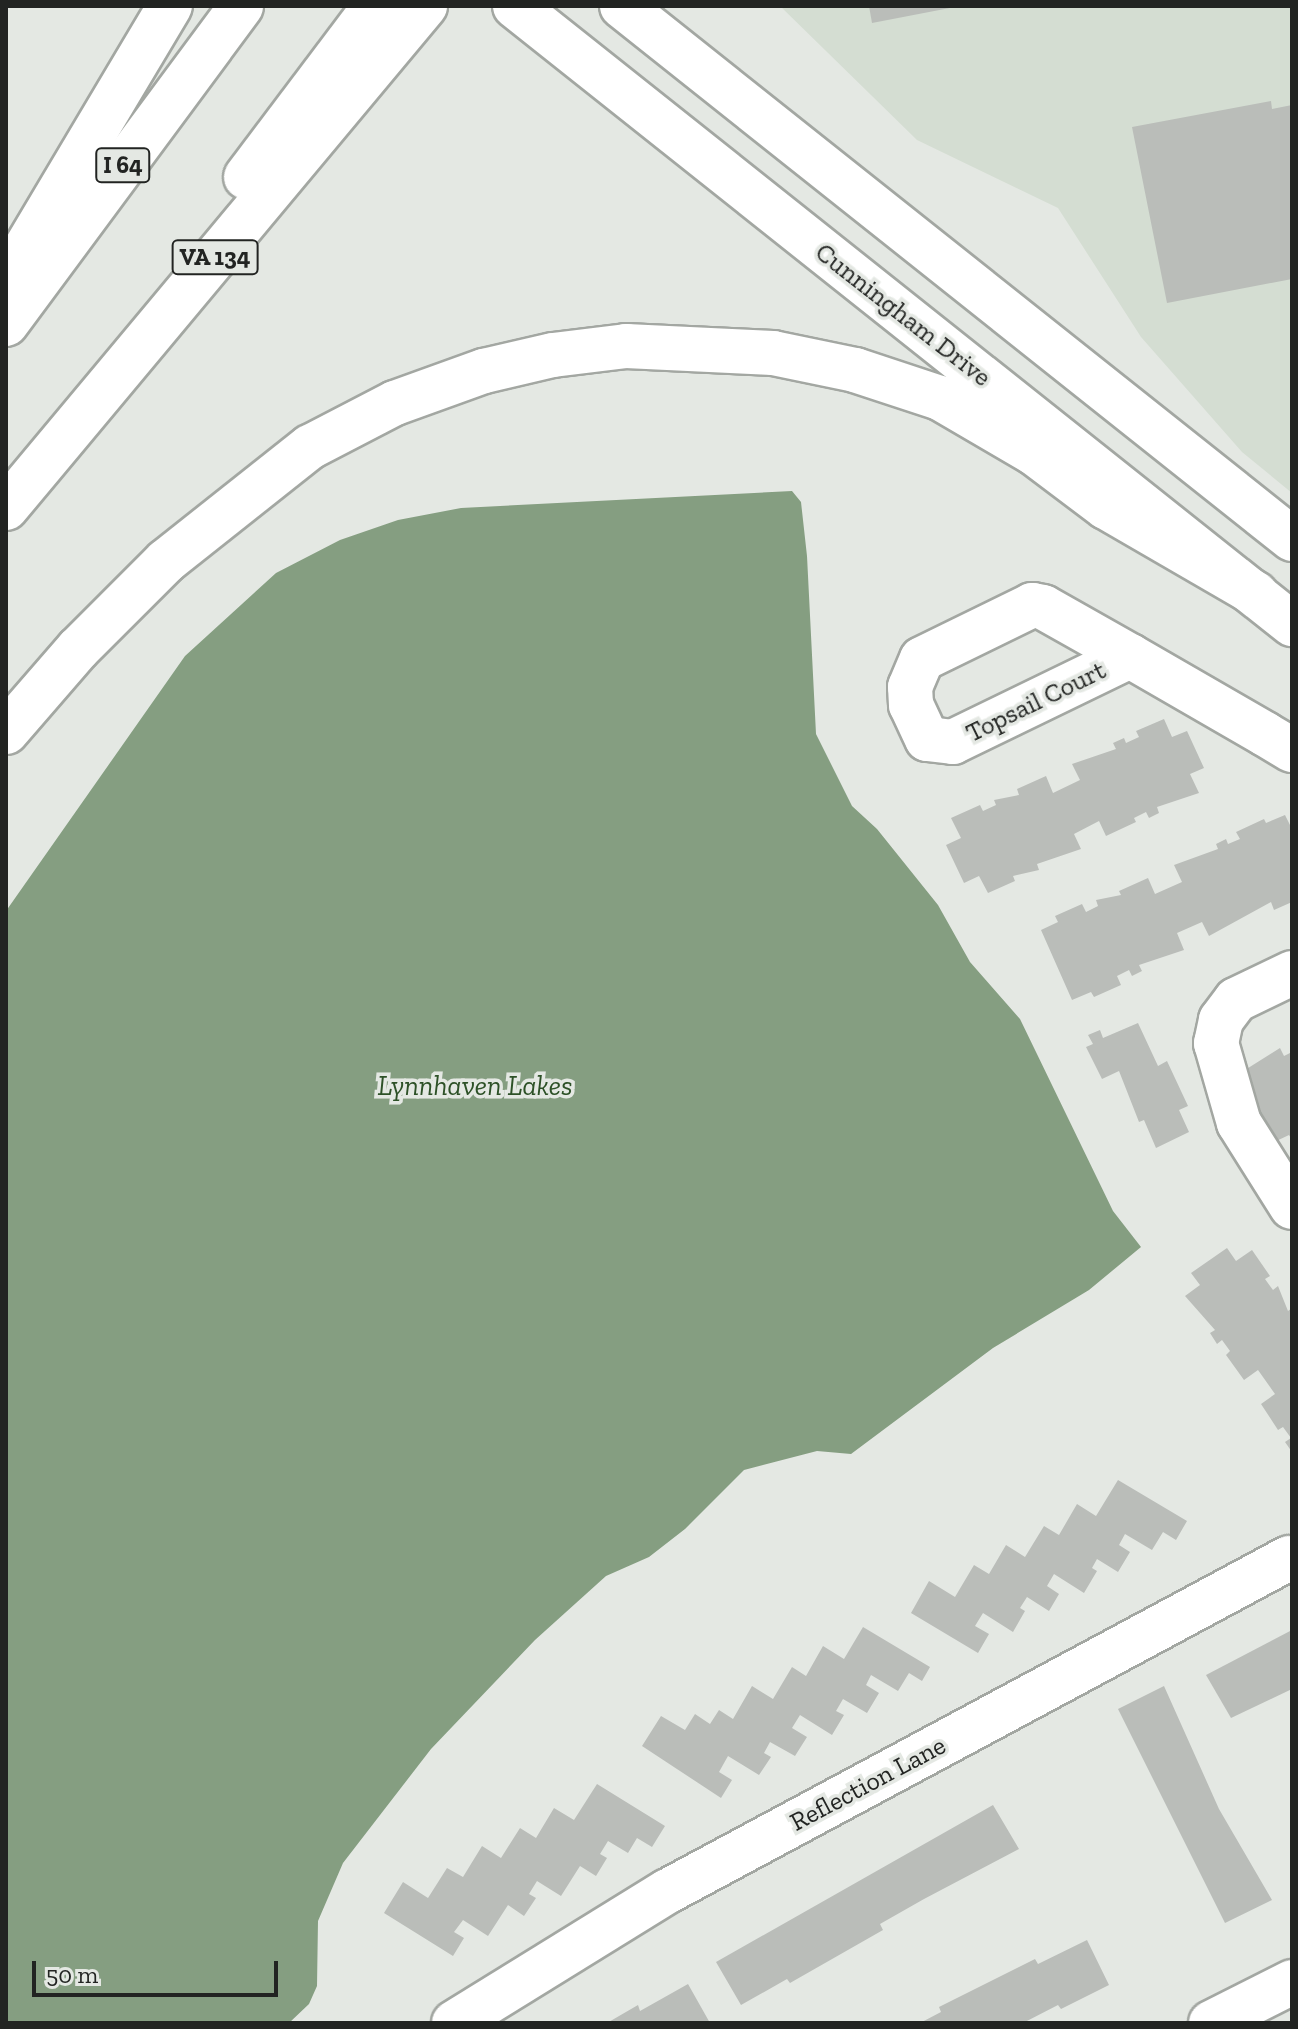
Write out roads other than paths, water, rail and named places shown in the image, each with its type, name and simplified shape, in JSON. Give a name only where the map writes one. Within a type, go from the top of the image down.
[{"type":"main road","points":[[6,281],[170,6]]},
{"type":"main road","name":"I 64","points":[[6,324],[241,6]]},
{"type":"main road","points":[[6,495],[375,6]]},
{"type":"main road","name":"VA 134","points":[[6,508],[425,6]]},
{"type":"main road","name":"Cunningham Drive","points":[[515,6],[1292,624]]},
{"type":"main road","points":[[622,6],[1292,539]]},
{"type":"main road","points":[[6,732],[78,649],[166,561],[310,447],[395,403],[484,371],[553,355],[626,346],[773,353],[855,370],[940,398],[1034,453],[1106,507],[1256,594]]},
{"type":"main road","name":"Topsail Court","points":[[1130,656],[1292,750]]},
{"type":"main road","points":[[1292,973],[1236,1000],[1221,1020],[1216,1043],[1239,1123],[1292,1207]]},
{"type":"main road","name":"Reflection Lane","points":[[454,2023],[668,1891],[1289,1558]]},
{"type":"main road","points":[[1211,2023],[1292,1982]]},
{"type":"water","name":"Lynnhaven Lakes","points":[[792,491],[801,502],[807,556],[816,734],[852,806],[877,829],[938,905],[970,962],[1020,1019],[1113,1211],[1141,1247],[1089,1290],[993,1348],[851,1454],[817,1451],[744,1470],[685,1529],[649,1557],[606,1576],[535,1640],[431,1749],[343,1863],[318,1921],[317,1986],[309,2004],[289,2023],[6,2023],[6,911],[185,656],[276,573],[340,540],[398,520],[461,508]]}]
